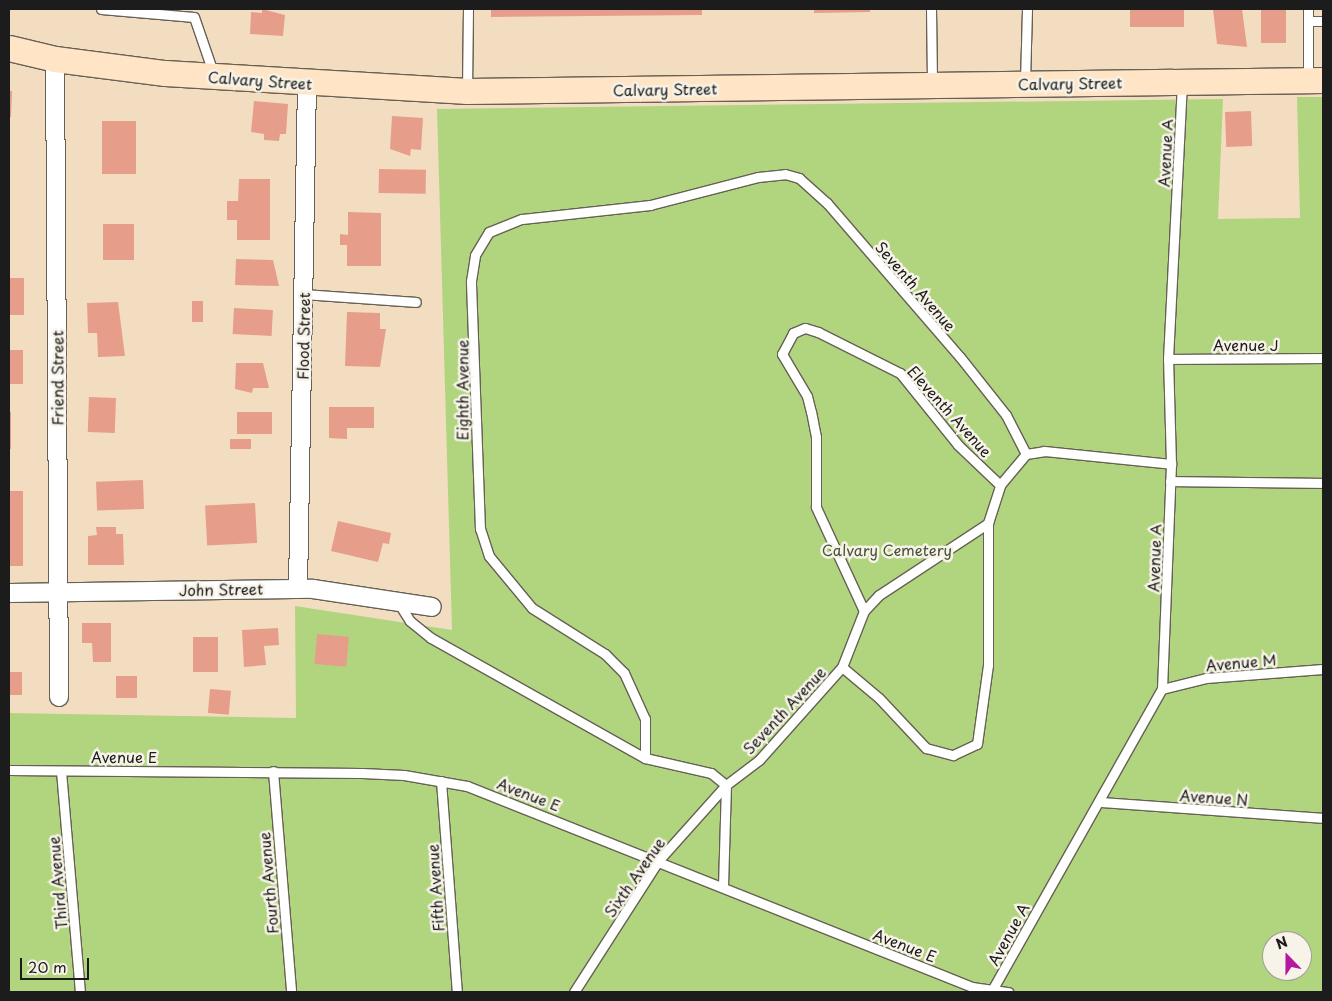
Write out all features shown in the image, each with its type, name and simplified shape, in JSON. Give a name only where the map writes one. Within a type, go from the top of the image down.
[{"type":"street","name":"Calvary Street","points":[[9,48],[56,59],[215,77],[307,84],[468,91],[1315,80]]},
{"type":"street","name":"Friend Street","points":[[56,59],[59,697]]},
{"type":"street","name":"Flood Street","points":[[298,588],[307,84]]},
{"type":"street","name":"John Street","points":[[9,593],[298,588],[432,607]]},
{"type":"lane","points":[[101,9],[194,18],[215,77]]},
{"type":"lane","points":[[468,9],[468,91]]},
{"type":"lane","points":[[932,9],[932,86]]},
{"type":"lane","points":[[1024,84],[1027,9]]},
{"type":"lane","points":[[1308,9],[1315,80]]},
{"type":"lane","points":[[1308,21],[1323,21]]},
{"type":"lane","name":"Avenue A","points":[[992,992],[1102,802],[1162,689],[1171,464],[1168,359],[1182,82]]},
{"type":"lane","name":"Seventh Avenue","points":[[758,178],[785,174],[799,178],[827,203],[966,365],[1006,415],[1026,454]]},
{"type":"lane","name":"Eighth Avenue","points":[[645,758],[644,720],[624,673],[605,654],[532,608],[489,556],[480,529],[471,281],[475,255],[489,232],[504,223],[693,197],[758,178]]},
{"type":"lane","points":[[304,294],[416,302]]},
{"type":"lane","name":"Eleventh Avenue","points":[[864,611],[816,507],[816,436],[811,412],[807,396],[782,354],[793,333],[805,328],[818,332],[900,373],[958,445],[1000,485]]},
{"type":"lane","name":"Avenue J","points":[[1168,359],[1323,358]]},
{"type":"lane","points":[[842,667],[879,698],[926,748],[953,754],[976,744],[988,665],[988,523],[1000,485],[1026,454],[1044,451],[1171,464]]},
{"type":"lane","points":[[1170,481],[1323,483]]},
{"type":"lane","name":"Seventh Avenue","points":[[726,785],[759,760],[842,667],[864,611],[879,595],[988,523]]},
{"type":"lane","points":[[398,602],[410,621],[431,638],[645,758],[711,773],[726,785],[723,886]]},
{"type":"lane","name":"Avenue M","points":[[1162,689],[1206,678],[1323,668]]},
{"type":"lane","name":"Avenue E","points":[[9,770],[273,771],[404,775],[441,781],[507,799],[972,987],[992,992],[1009,992]]},
{"type":"lane","name":"Third Avenue","points":[[61,771],[80,992]]},
{"type":"lane","name":"Fourth Avenue","points":[[273,771],[291,992]]},
{"type":"lane","name":"Fifth Avenue","points":[[441,781],[457,992]]},
{"type":"lane","name":"Sixth Avenue","points":[[574,992],[658,861],[726,785]]},
{"type":"lane","name":"Avenue N","points":[[1102,802],[1323,818]]},
{"type":"green space","name":"Calvary Cemetery","points":[[1297,97],[1323,97],[1323,992],[9,992],[9,713],[296,718],[295,606],[452,630],[437,109],[1223,99],[1218,219],[1300,218]]},
{"type":"building","points":[[262,9],[285,15],[283,36],[250,34],[251,12],[262,13]]},
{"type":"building","points":[[491,9],[702,9],[702,15],[491,17]]},
{"type":"building","points":[[814,9],[870,9],[870,12],[814,13]]},
{"type":"building","points":[[1130,9],[1184,9],[1184,27],[1130,27]]},
{"type":"building","points":[[1213,9],[1242,9],[1247,47],[1217,44]]},
{"type":"building","points":[[1261,9],[1286,9],[1286,43],[1261,43]]},
{"type":"building","points":[[9,91],[12,91],[11,117],[9,117]]},
{"type":"building","points":[[254,101],[288,104],[286,134],[280,134],[279,141],[264,140],[264,134],[251,132]]},
{"type":"building","points":[[1251,111],[1252,146],[1226,147],[1225,112]]},
{"type":"building","points":[[392,116],[423,118],[421,150],[411,149],[410,156],[390,149]]},
{"type":"building","points":[[102,121],[136,121],[136,174],[102,174]]},
{"type":"building","points":[[379,169],[426,170],[426,194],[379,193]]},
{"type":"building","points":[[239,179],[270,179],[270,240],[237,240],[237,220],[227,220],[227,201],[238,201]]},
{"type":"building","points":[[348,212],[381,213],[381,266],[347,266],[347,245],[340,245],[340,234],[348,235]]},
{"type":"building","points":[[103,224],[134,224],[134,260],[103,260]]},
{"type":"building","points":[[236,259],[273,260],[279,286],[235,285]]},
{"type":"building","points":[[9,278],[24,278],[24,315],[9,315]]},
{"type":"building","points":[[192,301],[203,301],[203,322],[192,322]]},
{"type":"building","points":[[118,302],[125,356],[98,357],[97,333],[88,333],[87,303]]},
{"type":"building","points":[[234,308],[273,310],[272,336],[233,334]]},
{"type":"building","points":[[347,312],[380,313],[380,329],[386,329],[380,367],[345,366]]},
{"type":"building","points":[[9,350],[23,350],[23,384],[9,384]]},
{"type":"building","points":[[236,363],[263,363],[269,388],[253,388],[252,393],[235,389]]},
{"type":"building","points":[[89,397],[116,398],[115,433],[88,432]]},
{"type":"building","points":[[329,407],[374,407],[374,428],[347,428],[347,439],[329,438]]},
{"type":"building","points":[[9,412],[11,412],[11,449],[9,449]]},
{"type":"building","points":[[237,412],[272,412],[272,434],[237,434]]},
{"type":"building","points":[[230,439],[251,439],[251,449],[230,449]]},
{"type":"building","points":[[143,480],[144,509],[97,511],[96,482]]},
{"type":"building","points":[[9,491],[23,491],[23,566],[9,566]]},
{"type":"building","points":[[255,503],[257,543],[207,546],[205,506]]},
{"type":"building","points":[[338,521],[391,533],[389,544],[383,543],[378,562],[331,551]]},
{"type":"building","points":[[96,527],[116,527],[116,534],[123,534],[124,565],[88,565],[88,536],[97,535]]},
{"type":"building","points":[[82,623],[111,623],[111,662],[93,662],[92,643],[82,643]]},
{"type":"building","points":[[278,628],[279,645],[264,646],[266,665],[244,667],[242,630]]},
{"type":"building","points":[[317,634],[349,637],[346,667],[314,664]]},
{"type":"building","points":[[193,637],[218,637],[218,672],[193,672]]},
{"type":"building","points":[[9,672],[22,672],[22,695],[9,695]]},
{"type":"building","points":[[116,676],[137,676],[137,698],[116,698]]},
{"type":"building","points":[[210,689],[231,691],[229,715],[208,713]]}]
